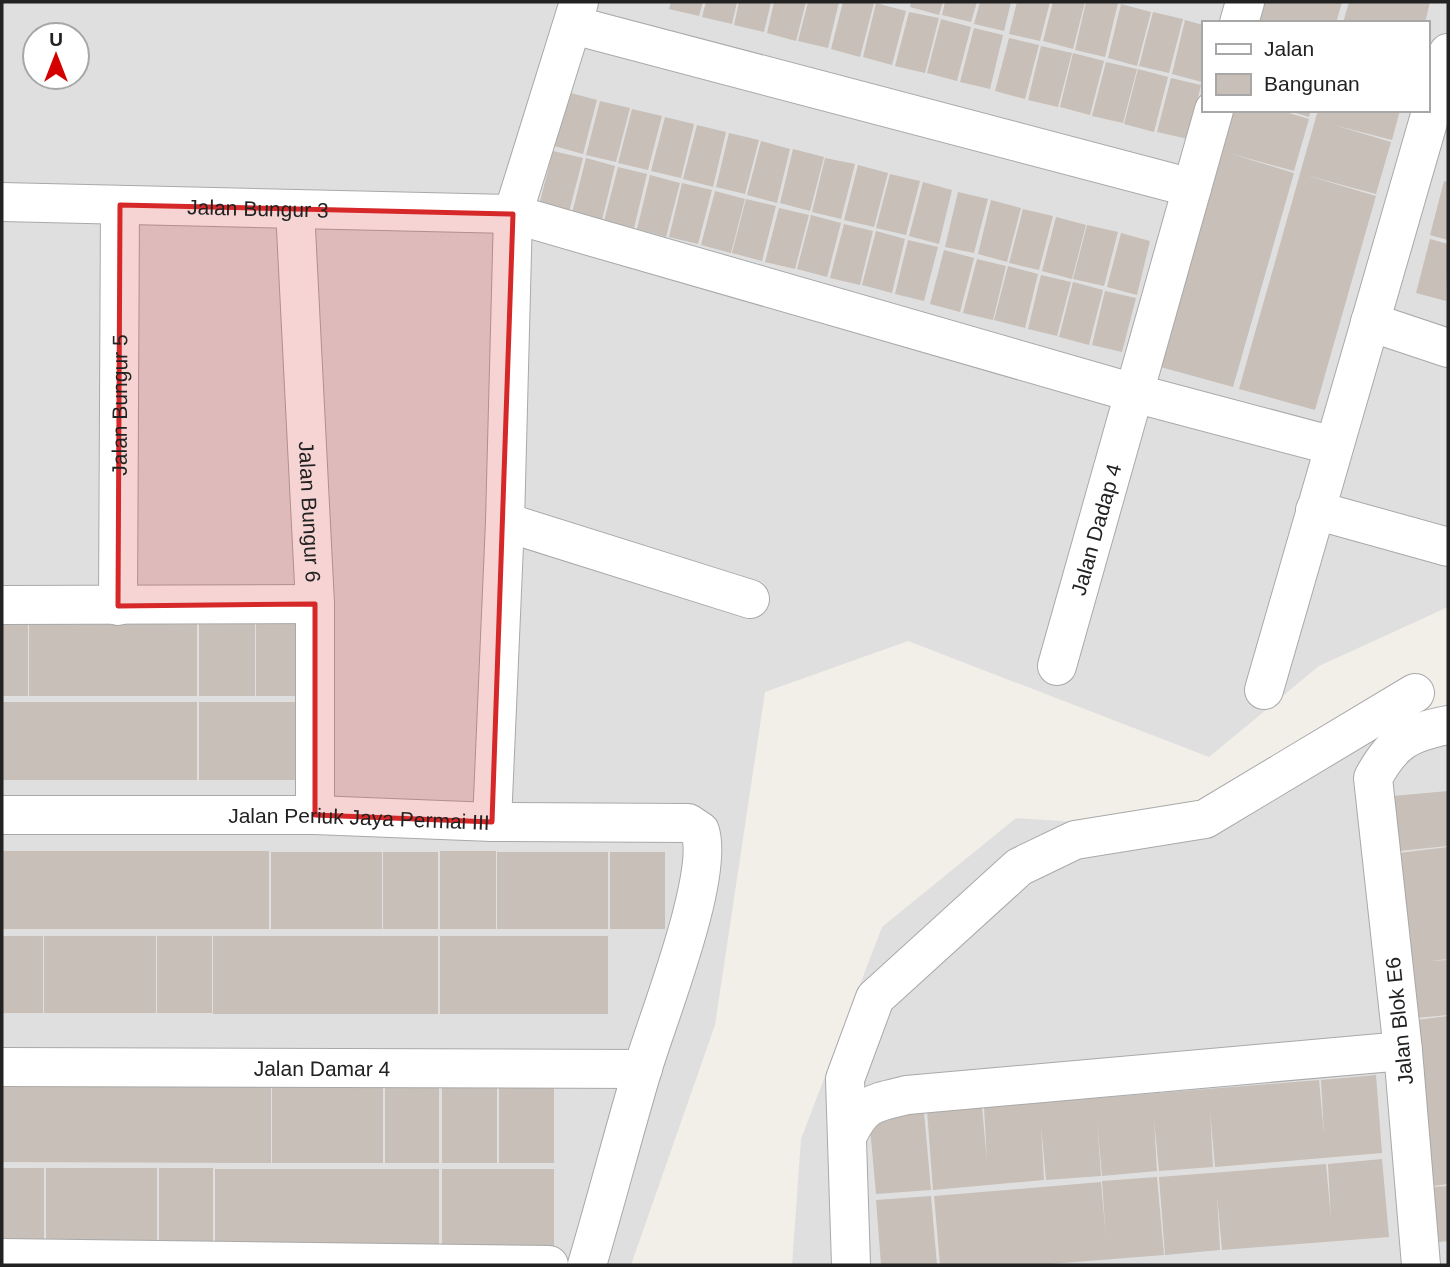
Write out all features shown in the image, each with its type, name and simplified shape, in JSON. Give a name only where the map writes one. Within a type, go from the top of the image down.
[{"type":"street","points":[[1240,21],[1245,2]]},
{"type":"street","points":[[492,822],[505,522],[513,214],[576,13],[1192,188]]},
{"type":"street","points":[[1264,690],[1370,322],[1437,134],[1448,53]]},
{"type":"street","name":"Jalan Dadap 4","points":[[1057,666],[1213,112]]},
{"type":"street","name":"Jalan Bungur 3","points":[[2,202],[513,214],[1134,393],[1334,446]]},
{"type":"street","name":"Jalan Bungur 5","points":[[118,606],[120,205]]},
{"type":"street","name":"Jalan Bungur 6","points":[[295,209],[315,604],[315,815]]},
{"type":"street","points":[[1370,322],[1448,348]]},
{"type":"street","points":[[1315,510],[1448,547]]},
{"type":"street","points":[[505,522],[750,599]]},
{"type":"street","points":[[2,605],[315,604]]},
{"type":"street","points":[[851,1265],[845,1079],[875,998],[1019,867],[1075,841],[1205,819],[1415,693]]},
{"type":"street","name":"Jalan Blok E6","points":[[1421,1265],[1403,1051],[1373,778],[1384,758],[1398,742],[1414,733],[1448,725]]},
{"type":"street","name":"Jalan Periuk Jaya Permai III","points":[[2,815],[315,815],[492,822],[688,823],[701,831],[704,843],[693,910],[643,1069]]},
{"type":"street","points":[[848,1135],[858,1114],[870,1104],[908,1095],[1403,1051]]},
{"type":"street","name":"Jalan Damar 4","points":[[2,1067],[643,1069]]},
{"type":"street","points":[[587,1265],[643,1069]]},
{"type":"street","points":[[2,1258],[549,1265]]},
{"type":"highlighted area","points":[[120,205],[513,214],[492,822],[315,815],[315,604],[118,606]]},
{"type":"shaded area","points":[[2,2],[1448,2],[1448,607],[1319,666],[1209,757],[908,641],[765,692],[715,1025],[631,1265],[2,1265]]},
{"type":"shaded area","points":[[1448,705],[1448,1265],[792,1265],[801,1139],[882,927],[1016,818],[1195,830],[1434,707]]},
{"type":"building","points":[[671,2],[703,2],[699,16],[669,9]]},
{"type":"building","points":[[706,2],[737,2],[732,24],[702,17]]},
{"type":"building","points":[[739,2],[771,2],[764,32],[734,25]]},
{"type":"building","points":[[774,2],[806,2],[796,41],[767,33]]},
{"type":"building","points":[[808,2],[839,2],[828,48],[798,41]]},
{"type":"building","points":[[843,2],[874,3],[860,57],[831,49]]},
{"type":"building","points":[[911,2],[943,2],[939,15],[910,7]]},
{"type":"building","points":[[945,2],[977,2],[971,22],[942,15]]},
{"type":"building","points":[[980,2],[1011,2],[1004,31],[974,24]]},
{"type":"building","points":[[1017,2],[1050,2],[1040,41],[1009,34]]},
{"type":"building","points":[[1053,2],[1085,2],[1073,49],[1043,41]]},
{"type":"building","points":[[1086,2],[1118,3],[1105,57],[1075,50]]},
{"type":"building","points":[[1260,2],[1342,2],[1337,21],[1255,21]]},
{"type":"building","points":[[1349,2],[1430,2],[1425,21],[1344,21]]},
{"type":"building","points":[[876,3],[906,11],[892,65],[863,57]]},
{"type":"building","points":[[1121,4],[1151,12],[1137,66],[1108,58]]},
{"type":"building","points":[[909,12],[939,18],[925,73],[895,66]]},
{"type":"building","points":[[1153,12],[1183,19],[1169,73],[1139,66]]},
{"type":"building","points":[[941,19],[971,27],[957,81],[927,73]]},
{"type":"building","points":[[1185,20],[1202,25],[1202,82],[1172,74]]},
{"type":"building","points":[[974,28],[1003,35],[990,89],[960,82]]},
{"type":"building","points":[[1009,38],[1039,45],[1025,99],[995,91]]},
{"type":"building","points":[[1041,46],[1072,53],[1058,107],[1028,100]]},
{"type":"building","points":[[1073,53],[1104,61],[1090,115],[1060,107]]},
{"type":"building","points":[[1106,62],[1137,69],[1123,123],[1092,116]]},
{"type":"building","points":[[1138,69],[1168,77],[1154,132],[1124,124]]},
{"type":"building","points":[[1171,78],[1201,85],[1188,139],[1157,132]]},
{"type":"building","points":[[567,92],[597,100],[583,154],[554,146]]},
{"type":"building","points":[[600,101],[630,108],[616,162],[586,155]]},
{"type":"building","points":[[632,109],[662,116],[648,170],[618,163]]},
{"type":"building","points":[[1229,112],[1286,112],[1309,119],[1294,171],[1228,153],[1294,173],[1233,387],[1157,366]]},
{"type":"building","points":[[1293,112],[1310,112],[1309,117]]},
{"type":"building","points":[[1317,112],[1399,112],[1392,140],[1334,125],[1391,142],[1376,194],[1305,175],[1376,196],[1315,410],[1239,389]]},
{"type":"building","points":[[665,117],[694,124],[681,178],[651,171]]},
{"type":"building","points":[[697,125],[726,132],[713,187],[683,179]]},
{"type":"building","points":[[729,133],[759,140],[745,194],[716,187]]},
{"type":"building","points":[[761,141],[790,149],[777,203],[747,195]]},
{"type":"building","points":[[793,149],[824,157],[810,211],[780,203]]},
{"type":"building","points":[[553,151],[583,158],[569,212],[539,205]]},
{"type":"building","points":[[586,158],[615,166],[602,220],[572,213]]},
{"type":"building","points":[[825,158],[855,164],[841,219],[812,212]]},
{"type":"building","points":[[858,165],[888,173],[874,227],[844,220]]},
{"type":"building","points":[[618,167],[647,174],[634,228],[604,221]]},
{"type":"building","points":[[890,174],[920,181],[906,235],[876,228]]},
{"type":"building","points":[[650,175],[680,183],[666,237],[637,229]]},
{"type":"building","points":[[1444,181],[1448,182],[1448,240],[1430,235]]},
{"type":"building","points":[[923,182],[952,190],[939,244],[909,236]]},
{"type":"building","points":[[682,183],[712,190],[698,244],[669,237]]},
{"type":"building","points":[[715,191],[745,199],[731,253],[701,245]]},
{"type":"building","points":[[958,192],[988,199],[974,253],[945,247]]},
{"type":"building","points":[[746,199],[776,206],[762,261],[732,253]]},
{"type":"building","points":[[991,200],[1021,208],[1007,262],[978,254]]},
{"type":"building","points":[[779,208],[809,215],[795,269],[765,262]]},
{"type":"building","points":[[1023,209],[1053,216],[1039,270],[1009,263]]},
{"type":"building","points":[[811,215],[841,223],[827,277],[797,269]]},
{"type":"building","points":[[1056,217],[1086,225],[1072,279],[1042,271]]},
{"type":"building","points":[[844,224],[873,231],[860,285],[830,278]]},
{"type":"building","points":[[1087,225],[1118,232],[1104,286],[1073,279]]},
{"type":"building","points":[[876,231],[905,239],[892,293],[862,285]]},
{"type":"building","points":[[1121,233],[1150,241],[1137,295],[1107,287]]},
{"type":"building","points":[[1430,239],[1448,244],[1446,301],[1416,293]]},
{"type":"building","points":[[908,240],[938,247],[924,301],[895,294]]},
{"type":"building","points":[[944,250],[974,258],[960,312],[930,304]]},
{"type":"building","points":[[977,259],[1006,266],[993,320],[963,313]]},
{"type":"building","points":[[1008,266],[1038,274],[1025,328],[994,320]]},
{"type":"building","points":[[1041,275],[1071,282],[1057,336],[1028,329]]},
{"type":"building","points":[[1073,282],[1103,290],[1089,345],[1059,337]]},
{"type":"building","points":[[1105,291],[1136,298],[1122,352],[1092,345]]},
{"type":"building","points":[[2,618],[28,618],[28,696],[2,696]]},
{"type":"building","points":[[29,618],[197,618],[197,696],[29,696]]},
{"type":"building","points":[[199,618],[255,618],[255,696],[199,696]]},
{"type":"building","points":[[256,618],[311,618],[311,696],[256,696]]},
{"type":"building","points":[[2,702],[197,702],[197,780],[2,780]]},
{"type":"building","points":[[199,702],[311,702],[311,780],[199,780]]},
{"type":"building","points":[[1448,791],[1448,846],[1399,851],[1393,796]]},
{"type":"building","points":[[1448,847],[1448,959],[1430,961],[1448,960],[1448,1015],[1416,1018],[1399,853]]},
{"type":"building","points":[[2,851],[269,851],[269,929],[2,929]]},
{"type":"building","points":[[440,851],[496,851],[496,929],[440,929]]},
{"type":"building","points":[[271,852],[382,852],[382,929],[271,929]]},
{"type":"building","points":[[383,852],[438,852],[438,929],[383,929]]},
{"type":"building","points":[[497,852],[608,852],[608,929],[497,929]]},
{"type":"building","points":[[610,852],[665,852],[665,929],[610,929]]},
{"type":"building","points":[[2,936],[43,936],[43,1013],[2,1013]]},
{"type":"building","points":[[44,936],[156,936],[156,1013],[44,1013]]},
{"type":"building","points":[[157,936],[212,936],[212,1013],[157,1013]]},
{"type":"building","points":[[213,936],[438,936],[438,1014],[213,1014]]},
{"type":"building","points":[[440,936],[608,936],[608,1014],[440,1014]]},
{"type":"building","points":[[1448,1016],[1448,1184],[1433,1186],[1416,1020]]},
{"type":"building","points":[[1376,1075],[1382,1153],[1215,1167],[1210,1111],[1213,1167],[1159,1171],[1154,1119],[1157,1171],[1102,1176],[1097,1120],[1101,1176],[1046,1180],[1041,1125],[1044,1180],[933,1190],[927,1111],[982,1107],[987,1162],[984,1107],[1319,1080],[1324,1135],[1321,1080]]},
{"type":"building","points":[[2,1085],[271,1085],[271,1163],[2,1162]]},
{"type":"building","points":[[272,1085],[383,1085],[383,1163],[272,1163]]},
{"type":"building","points":[[385,1085],[439,1085],[439,1163],[385,1163]]},
{"type":"building","points":[[442,1085],[497,1085],[497,1163],[442,1163]]},
{"type":"building","points":[[499,1085],[554,1085],[554,1163],[499,1163]]},
{"type":"building","points":[[924,1112],[931,1190],[876,1194],[869,1117]]},
{"type":"building","points":[[1382,1159],[1389,1237],[1222,1250],[1217,1195],[1220,1250],[1165,1255],[1159,1177],[1326,1164],[1331,1219],[1328,1164]]},
{"type":"building","points":[[2,1168],[44,1168],[44,1247],[2,1247]]},
{"type":"building","points":[[46,1168],[157,1168],[157,1247],[46,1247]]},
{"type":"building","points":[[159,1168],[213,1168],[213,1247],[159,1247]]},
{"type":"building","points":[[215,1169],[439,1169],[439,1247],[215,1247]]},
{"type":"building","points":[[442,1169],[554,1169],[554,1247],[442,1247]]},
{"type":"building","points":[[1157,1177],[1164,1255],[1037,1265],[940,1265],[934,1196],[1101,1182],[1106,1239],[1102,1181]]},
{"type":"building","points":[[1448,1186],[1448,1241],[1439,1242],[1433,1187]]},
{"type":"building","points":[[931,1196],[937,1265],[881,1265],[876,1200]]}]
